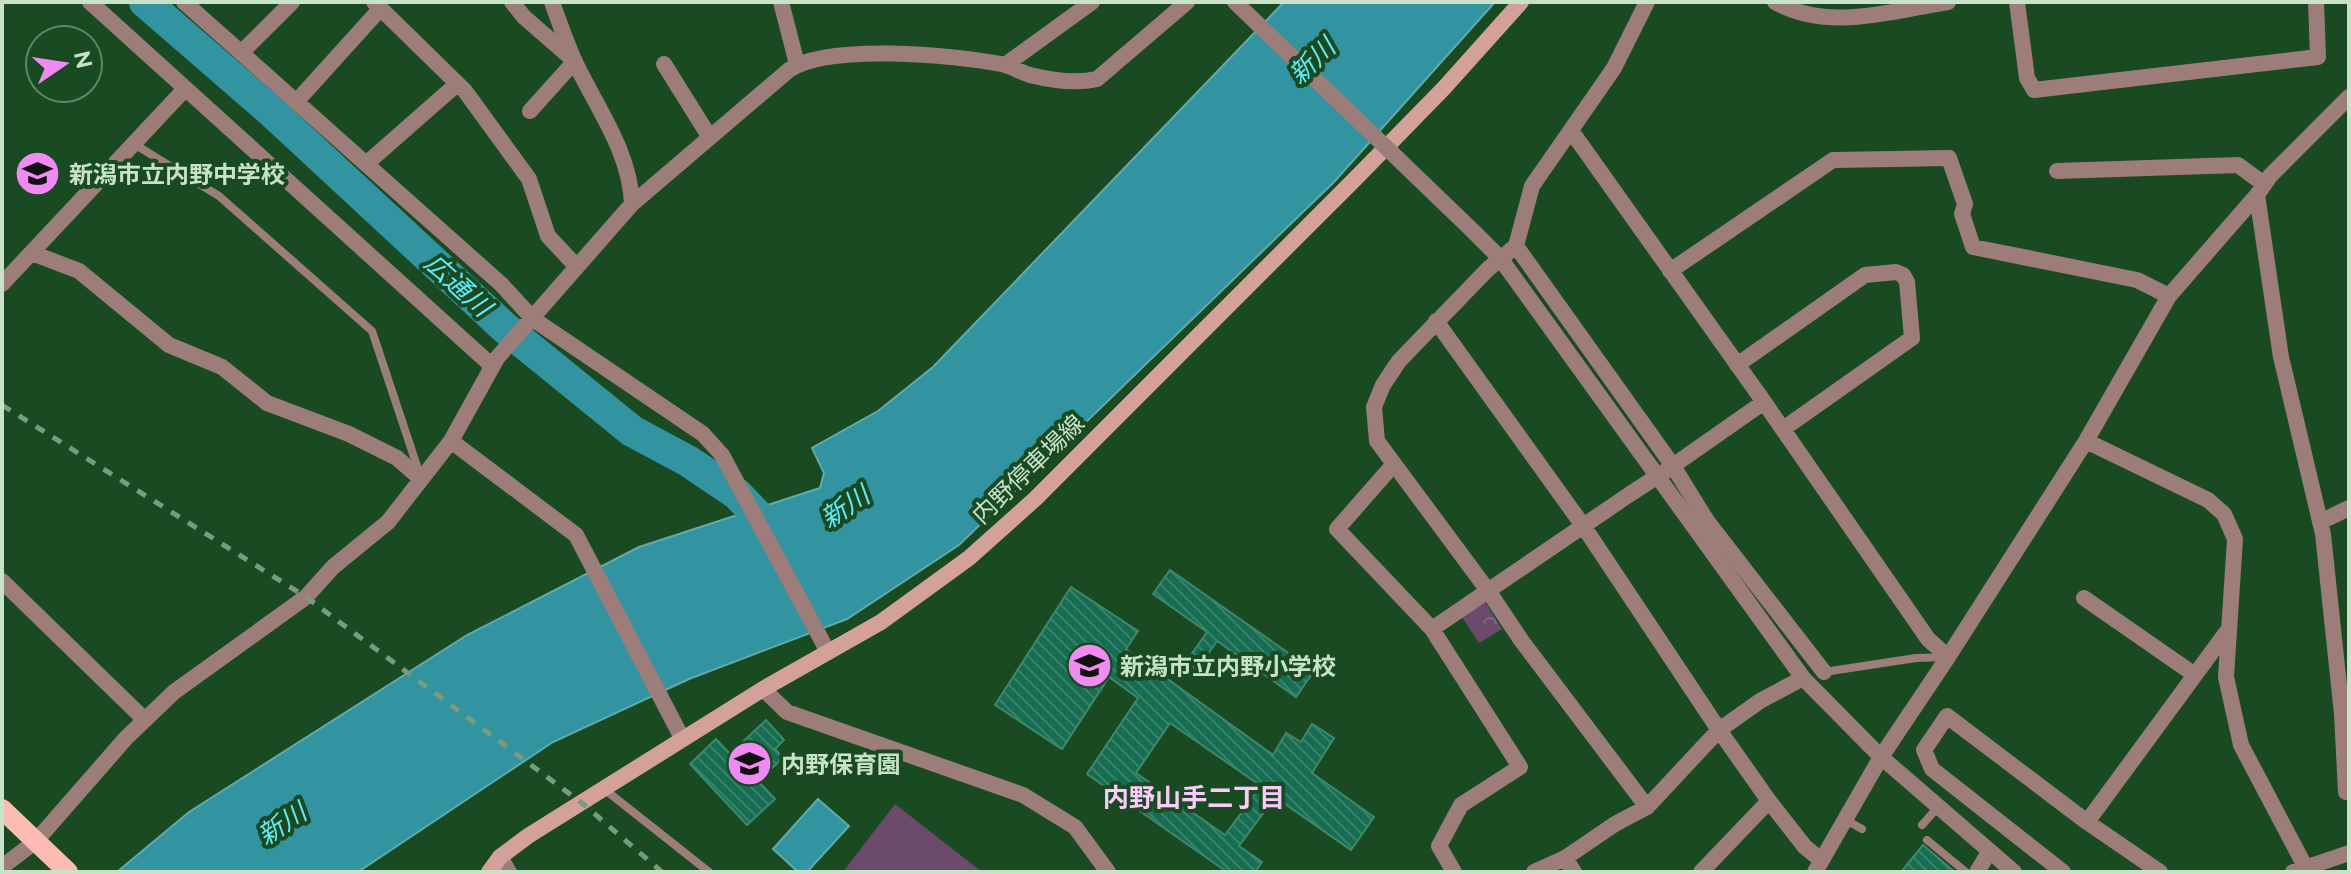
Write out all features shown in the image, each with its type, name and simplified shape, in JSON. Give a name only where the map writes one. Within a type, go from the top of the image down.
[{"type":"main road","name":"内野停車場線","points":[[489,872],[505,865],[528,836],[682,738],[881,622],[969,558],[1035,499],[1422,111],[1521,2]]},
{"type":"main road","points":[[2,809],[65,869]]},
{"type":"street","points":[[90,2],[494,362]]},
{"type":"street","points":[[184,2],[502,285],[531,322],[703,434],[722,455],[828,652]]},
{"type":"street","points":[[241,53],[292,2]]},
{"type":"street","points":[[512,2],[524,17],[575,61]]},
{"type":"street","points":[[552,2],[575,61],[619,149],[631,186],[632,204]]},
{"type":"street","points":[[781,2],[797,64]]},
{"type":"street","points":[[1005,65],[1072,7],[1092,2]]},
{"type":"street","points":[[2,867],[36,841],[174,692],[306,597],[333,567],[388,522],[451,441],[494,362],[632,204],[797,64],[848,55],[920,53],[1005,65],[1029,75],[1083,83],[1097,79],[1187,2]]},
{"type":"street","points":[[1235,2],[1500,258],[1803,678],[1881,757],[2014,872]]},
{"type":"street","points":[[1647,2],[1614,68],[1532,186],[1516,246],[1500,258],[1399,361],[1383,385],[1374,407],[1377,441],[1647,807]]},
{"type":"street","points":[[1775,2],[1792,12],[1846,18],[1948,2]]},
{"type":"street","points":[[2017,2],[2027,78],[2034,90],[2318,57],[2316,2]]},
{"type":"street","points":[[296,102],[378,5],[457,84],[529,179],[548,236],[577,267]]},
{"type":"street","points":[[530,111],[575,61]]},
{"type":"street","points":[[664,64],[709,136]]},
{"type":"street","points":[[366,164],[457,84]]},
{"type":"street","points":[[2,284],[185,89]]},
{"type":"street","points":[[1436,321],[1584,527],[1719,730],[1818,866],[1881,757],[2086,441],[2169,296],[2261,190],[2345,110]]},
{"type":"street","points":[[1572,132],[1928,639],[1948,657]]},
{"type":"street","points":[[1670,271],[1833,160],[1949,158],[1965,204],[1962,214],[1973,247],[2137,280],[2169,296]]},
{"type":"street","points":[[2057,171],[2238,165],[2261,190],[2281,357],[2320,522],[2340,699],[2346,792]]},
{"type":"street","points":[[1516,246],[1669,469],[1824,672]]},
{"type":"street","points":[[32,253],[79,271],[169,345],[222,367],[267,403],[349,434],[397,458],[421,479]]},
{"type":"street","points":[[1737,365],[1865,275],[1896,272],[1903,275],[1907,282],[1912,338],[1783,429]]},
{"type":"street","points":[[1432,629],[1764,402]]},
{"type":"street","points":[[451,441],[576,535],[682,738]]},
{"type":"street","points":[[2086,441],[2208,500],[2224,514],[2235,539],[2226,677],[2241,745],[2302,871],[2349,853]]},
{"type":"street","points":[[1394,464],[1337,529],[1432,629],[1520,767],[1461,805],[1439,846],[1454,872]]},
{"type":"street","points":[[2320,522],[2349,508]]},
{"type":"street","points":[[2,581],[145,720]]},
{"type":"street","points":[[2084,598],[2195,675]]},
{"type":"street","points":[[2087,822],[2228,630]]},
{"type":"street","points":[[1534,872],[1570,865],[1615,824],[1647,807],[1719,730],[1760,701],[1803,678]]},
{"type":"street","points":[[763,689],[787,712],[1023,795],[1075,827],[1108,872]]},
{"type":"street","points":[[2063,872],[1932,769],[1924,750],[1947,716],[2087,822],[2160,872]]},
{"type":"street","points":[[1701,872],[1769,801]]},
{"type":"street","points":[[1977,872],[1989,852]]},
{"type":"lane","points":[[134,144],[219,196],[372,331],[421,479]]},
{"type":"lane","points":[[1824,672],[1916,658],[1948,657]]},
{"type":"lane","points":[[604,789],[709,872]]},
{"type":"lane","points":[[1922,825],[1938,807]]},
{"type":"lane","points":[[1844,819],[1862,829]]},
{"type":"lane","points":[[1927,840],[1966,872]]},
{"type":"green space","points":[[1485,602],[1502,629],[1479,643],[1462,617]]},
{"type":"green space","points":[[895,804],[982,872],[843,872]]},
{"type":"water","name":"新川","points":[[1284,2],[1495,2],[1334,182],[959,545],[847,619],[689,679],[553,742],[358,872],[117,872],[189,812],[467,635],[639,547],[820,488],[824,473],[812,448],[878,411],[933,367]]},
{"type":"water","points":[[818,799],[849,826],[807,872],[798,872],[773,849]]},
{"type":"building","points":[[1170,570],[1314,671],[1296,697],[1217,641],[1197,670],[1186,662],[1207,632],[1153,594]]},
{"type":"building","points":[[1071,587],[1138,631],[1126,649],[1273,755],[1286,733],[1301,742],[1312,724],[1334,738],[1312,773],[1374,817],[1351,850],[1275,797],[1239,846],[1262,862],[1255,872],[1227,872],[1087,774],[1138,698],[1109,677],[1062,749],[995,705]],"holes":[[[1170,723],[1261,786],[1225,835],[1136,773]]]},
{"type":"building","points":[[766,720],[784,740],[775,749],[783,758],[758,781],[775,799],[747,825],[690,764],[716,739],[730,754]]},
{"type":"building","points":[[1923,845],[1955,872],[1901,872]]},
{"type":"waterway","name":"広通川","points":[[145,2],[272,112],[505,328],[632,431],[688,461],[737,494],[763,521]]},
{"type":"railway","points":[[2,405],[306,597],[582,803],[662,872]]},
{"type":"place","name":"新潟市立内野中学校","points":[[38,174]]},
{"type":"place","name":"新潟市立内野小学校","points":[[1089,666]]},
{"type":"place","name":"内野保育園","points":[[750,764]]},
{"type":"district","name":"内野山手二丁目","points":[[1194,798]]}]
